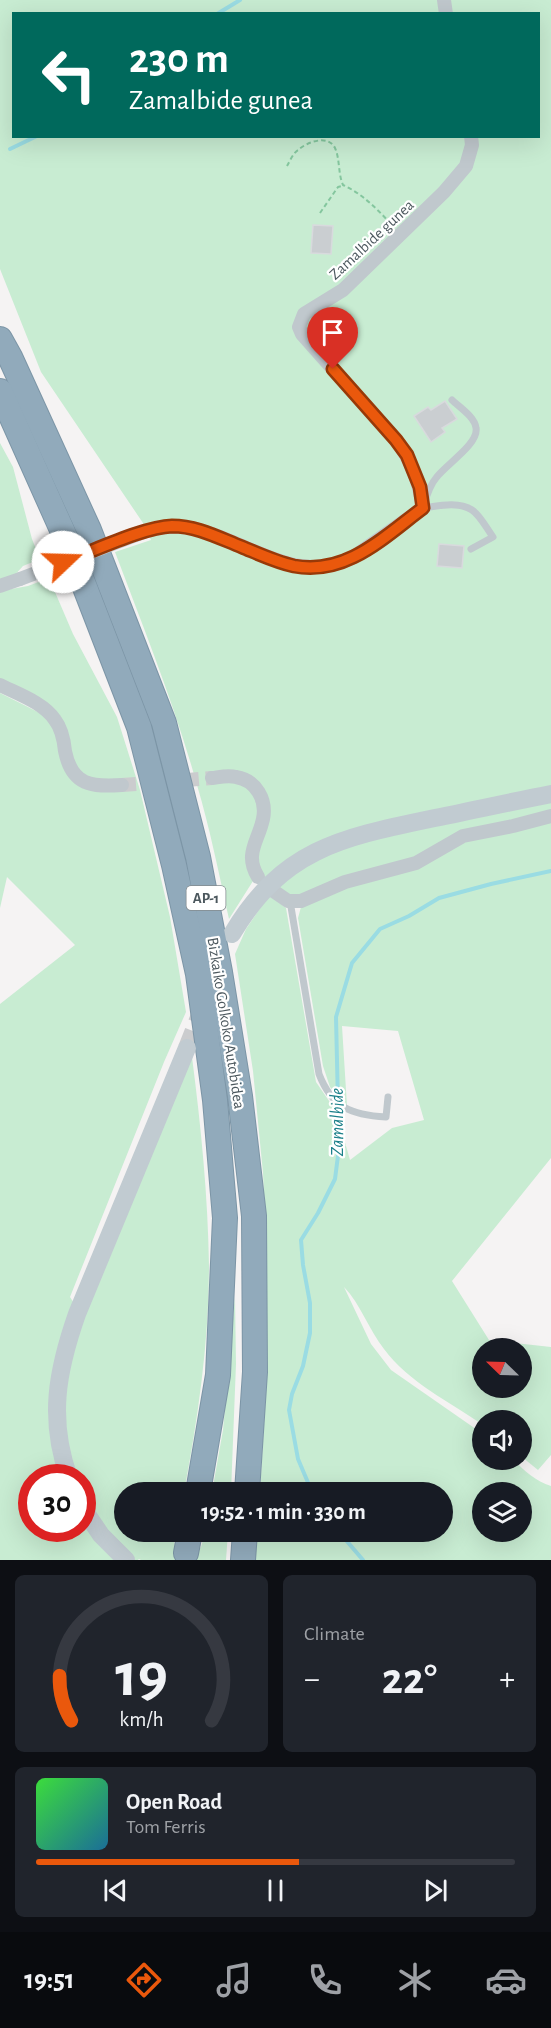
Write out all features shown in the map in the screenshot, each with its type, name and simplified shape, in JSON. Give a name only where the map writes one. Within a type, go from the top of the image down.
[{"type":"highway","name":"Bizkaiko Golkoko Autobidea","points":[[0,339],[89,530],[164,723],[198,857],[240,1096],[254,1216],[255,1371],[248,1482]]},
{"type":"highway","name":"Bizkaiko Golkoko Autobidea","points":[[0,391],[67,541],[139,727],[174,865],[198,974],[215,1100],[225,1218],[218,1375],[200,1482]]},
{"type":"highway","points":[[243,1560],[244,1542]]},
{"type":"main road","points":[[232,934],[247,909],[264,889],[298,862],[334,843],[386,828],[551,794]]},
{"type":"main road","points":[[66,1464],[57,1428],[56,1409],[57,1385],[67,1342],[187,1048]]},
{"type":"main road","points":[[96,1528],[126,1560]]},
{"type":"street","name":"Zamalbide gunea","points":[[423,508],[420,487],[407,455],[302,334],[299,327],[304,314],[343,290],[444,192],[466,166],[472,145],[471,138]]},
{"type":"street","points":[[0,586],[149,530],[170,526],[198,529],[293,566],[327,567],[341,564],[352,558],[423,508]]},
{"type":"street","points":[[0,685],[36,704],[56,721],[62,733],[69,768],[75,775],[100,786],[122,784]]},
{"type":"street","points":[[212,778],[233,776],[243,778],[259,792],[264,810],[263,819],[252,851],[253,869],[258,877]]},
{"type":"street","points":[[272,890],[288,901],[301,901],[345,882],[416,863],[463,837],[551,816]]},
{"type":"lane","points":[[423,508],[435,478],[471,443],[476,435],[474,421],[452,400]]},
{"type":"lane","points":[[423,508],[446,504],[473,510],[493,537],[471,549]]},
{"type":"lane","points":[[288,901],[291,907],[319,1074],[325,1089],[338,1104],[352,1112],[369,1116],[386,1117],[388,1097]]},
{"type":"path","points":[[287,166],[297,150],[315,141],[325,140],[332,143],[336,150],[343,185]]},
{"type":"path","points":[[320,213],[338,187],[343,185],[353,189],[367,200],[401,234]]},
{"type":"green space","points":[[0,0],[551,0],[551,1158],[452,1281],[488,1338],[472,1338],[472,1398],[532,1398],[532,1345],[551,1347],[551,1455],[538,1470],[532,1465],[532,1410],[472,1410],[472,1418],[430,1391],[405,1372],[384,1349],[344,1287],[371,1344],[391,1370],[472,1426],[472,1470],[525,1470],[551,1486],[551,1560],[253,1560],[256,1542],[453,1542],[453,1482],[261,1482],[267,1374],[267,1256],[263,1173],[253,1071],[235,954],[246,929],[269,895],[286,908],[316,1082],[336,1111],[350,1160],[392,1128],[424,1120],[398,1031],[342,1026],[347,1106],[330,1087],[323,1066],[298,918],[301,907],[258,873],[229,919],[206,818],[179,726],[115,552],[151,540],[143,523],[41,372],[0,269]]},
{"type":"green space","points":[[0,443],[13,467],[32,539],[40,559],[23,566],[12,578],[0,581]]},
{"type":"green space","points":[[49,578],[73,634],[117,717],[140,790],[170,917],[186,1012],[70,1297],[83,1317],[192,1057],[204,1162],[209,1266],[205,1351],[194,1436],[186,1482],[114,1482],[114,1542],[174,1542],[175,1547],[196,1553],[202,1542],[227,1542],[226,1560],[0,1560],[0,1004],[75,945],[7,877],[0,908],[0,693],[40,713],[0,679],[0,591],[28,586]]},
{"type":"green space","points":[[235,1297],[236,1364],[231,1482],[214,1482],[223,1430]]},
{"type":"building","points":[[313,225],[333,226],[331,254],[311,253]]},
{"type":"building","points":[[445,401],[457,419],[442,428],[445,432],[431,442],[414,416],[428,407],[431,410]]},
{"type":"building","points":[[439,544],[464,546],[462,568],[437,566]]},
{"type":"waterway","points":[[220,12],[240,0]]},
{"type":"waterway","points":[[10,149],[33,138]]},
{"type":"waterway","name":"Zamalbide","points":[[308,1482],[298,1459],[289,1410],[292,1394],[303,1366],[310,1333],[310,1303],[301,1240],[335,1179],[339,1148],[336,1017],[352,963],[380,929],[409,916],[439,898],[551,871]]},
{"type":"waterway","name":"Zamalbide","points":[[348,1542],[363,1560]]},
{"type":"tunnel","points":[[122,785],[212,778]]},
{"type":"tunnel","points":[[187,1048],[202,1010]]},
{"type":"route","points":[[63,562],[149,530],[170,526],[198,529],[271,559],[293,566],[311,568],[341,564],[369,548],[423,508],[420,487],[407,455],[396,440],[333,369]]}]
